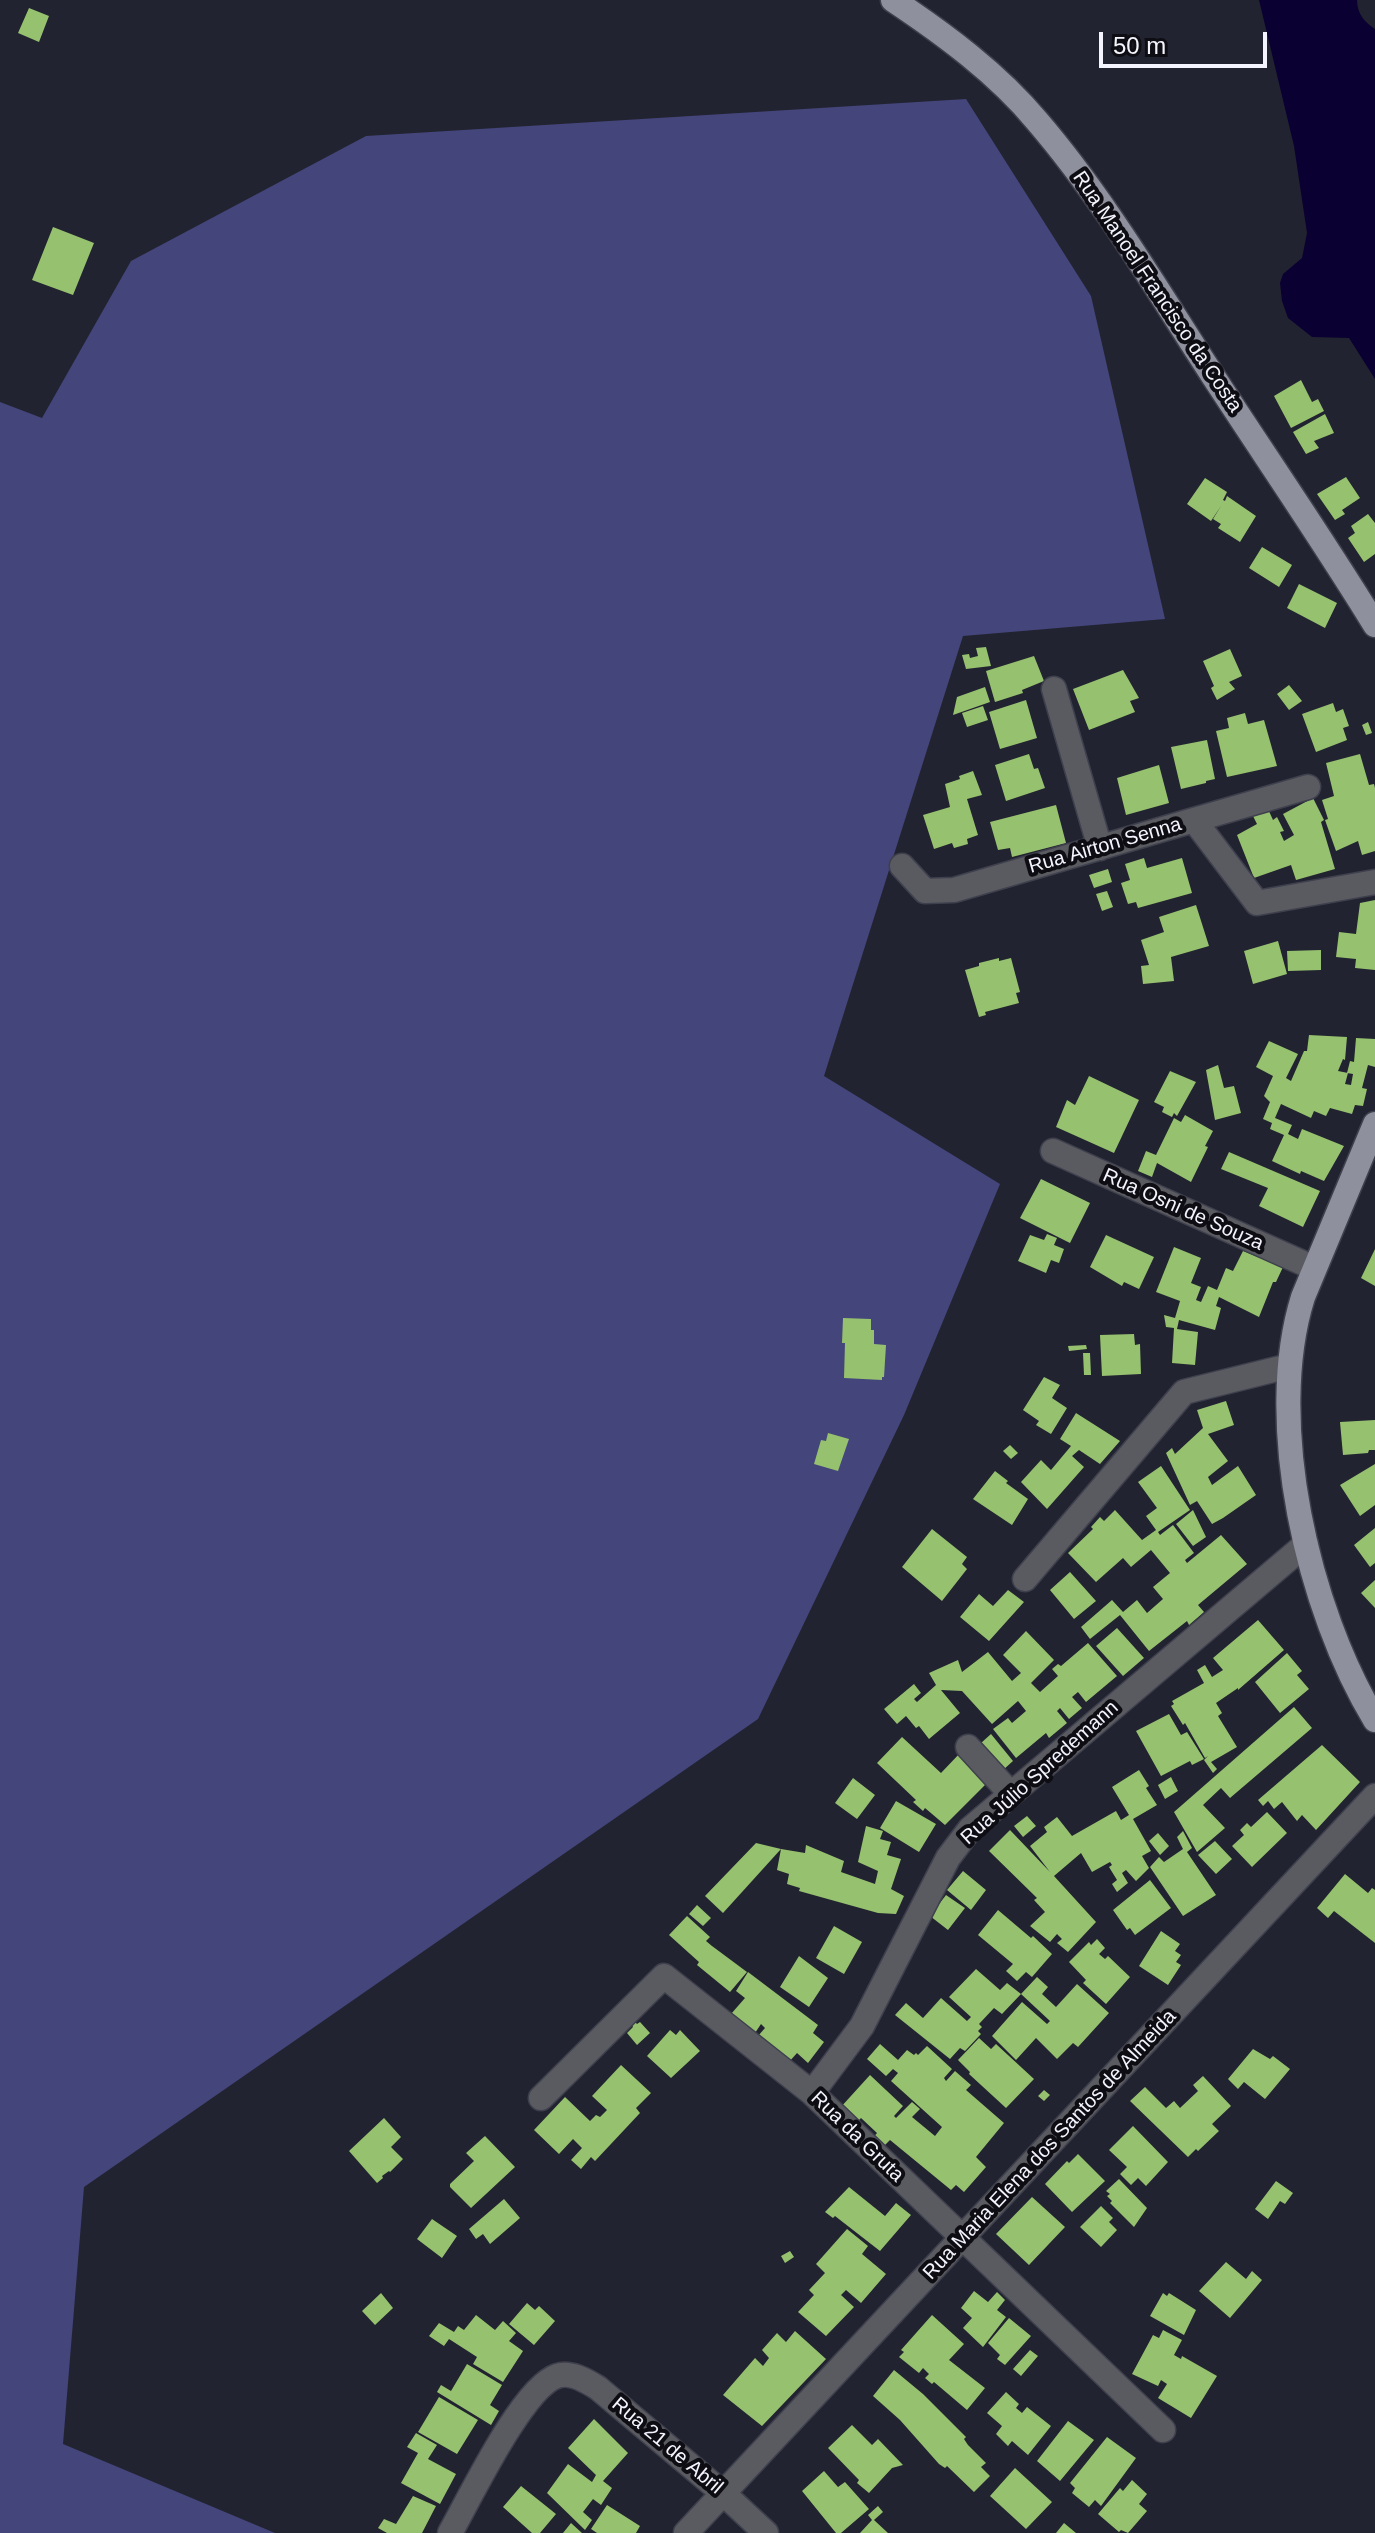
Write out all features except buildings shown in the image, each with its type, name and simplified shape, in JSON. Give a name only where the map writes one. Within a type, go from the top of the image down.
[{"type":"main road","name":"Rua Manoel Francisco da Costa","points":[[893,0],[980,66],[1036,119],[1062,152],[1119,232],[1375,625]]},
{"type":"main road","points":[[1375,1124],[1314,1268],[1297,1318],[1289,1366],[1294,1471],[1315,1583],[1341,1656],[1375,1720]]},
{"type":"street","points":[[1054,689],[1100,848]]},
{"type":"street","points":[[1194,820],[1308,787]]},
{"type":"street","name":"Rua Airton Senna","points":[[902,866],[925,891],[954,890],[1194,820],[1257,903],[1375,882]]},
{"type":"street","name":"Rua Osni de Souza","points":[[1053,1151],[1314,1268]]},
{"type":"street","points":[[1025,1579],[1184,1392],[1289,1366]]},
{"type":"street","name":"Rua Júlio Spredemann","points":[[812,2093],[862,2026],[948,1858],[970,1829],[1306,1544]]},
{"type":"street","points":[[968,1747],[1011,1794]]},
{"type":"street","name":"Rua Maria Elena dos Santos de Almeida","points":[[686,2533],[1375,1796]]},
{"type":"street","name":"Rua da Gruta","points":[[541,2098],[664,1976],[812,2093],[1163,2430]]},
{"type":"street","name":"Rua 21 de Abril","points":[[450,2533],[518,2414],[543,2383],[561,2374],[581,2378],[598,2388],[766,2533]]},
{"type":"shaded area","points":[[1259,0],[1357,0],[1362,17],[1375,29],[1375,379],[1349,338],[1312,337],[1288,318],[1282,301],[1280,283],[1283,274],[1302,258],[1307,233],[1294,146]]},
{"type":"shaded area","points":[[966,99],[1091,296],[1165,619],[963,636],[824,1076],[1000,1184],[904,1415],[758,1719],[84,2187],[63,2444],[275,2533],[0,2533],[0,402],[42,418],[131,261],[366,136]]}]
